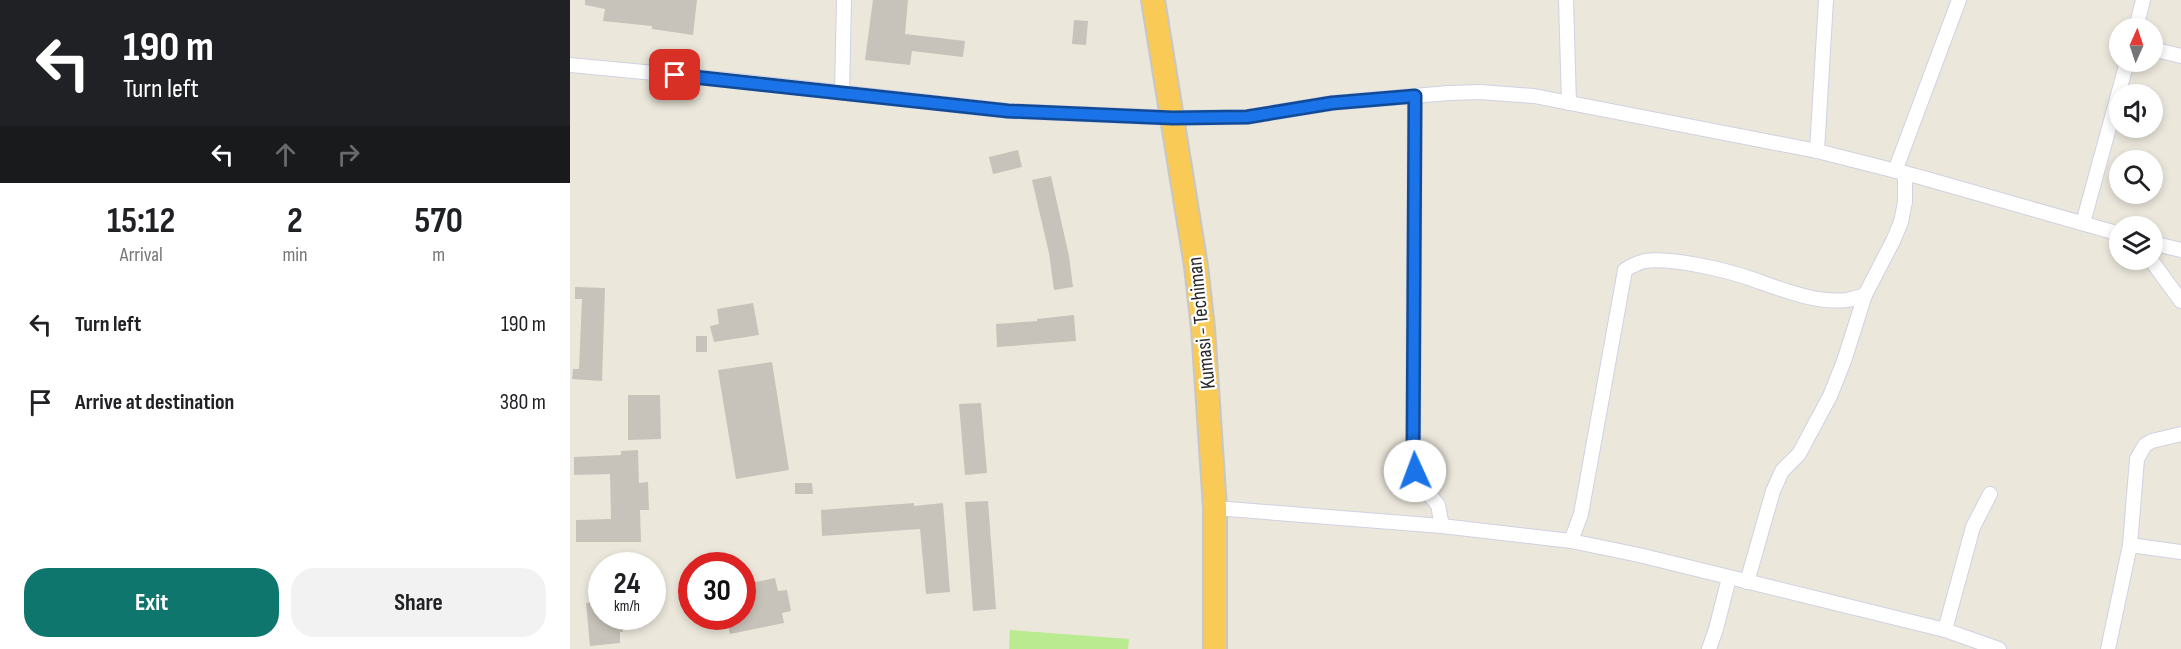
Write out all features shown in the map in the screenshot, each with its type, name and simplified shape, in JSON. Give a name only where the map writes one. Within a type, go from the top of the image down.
[{"type":"highway","name":"Kumasi - Techiman","points":[[1153,0],[1199,297],[1215,508],[1215,649]]},
{"type":"street","points":[[842,92],[844,0]]},
{"type":"street","points":[[1566,0],[1569,103]]},
{"type":"street","points":[[1817,151],[1826,0]]},
{"type":"street","points":[[1747,582],[1773,491],[1782,471],[1798,454],[1830,396],[1865,295],[1883,263],[1901,222],[1905,202],[1900,172],[1959,0]]},
{"type":"street","points":[[2138,18],[2143,0]]},
{"type":"street","points":[[2163,52],[2181,56]]},
{"type":"street","points":[[570,65],[1008,111],[1173,118],[1247,117],[1332,103],[1480,92],[1534,96],[1817,151],[2109,231]]},
{"type":"street","points":[[2083,223],[2124,72]]},
{"type":"street","points":[[1415,96],[1413,462],[1420,483],[1438,505],[1442,526]]},
{"type":"street","points":[[2163,246],[2181,250]]},
{"type":"street","points":[[1571,541],[1581,514],[1624,270],[1635,264],[1658,260],[1725,272],[1776,289],[1830,300],[1848,300],[1865,295]]},
{"type":"street","points":[[2158,270],[2181,301]]},
{"type":"street","points":[[2108,649],[2130,545],[2137,459],[2145,445],[2152,441],[2181,434]]},
{"type":"street","points":[[1945,630],[1972,527],[1990,494]]},
{"type":"street","points":[[1215,508],[1442,526],[1571,541],[1639,555],[1945,630],[1999,649]]},
{"type":"street","points":[[2130,545],[2181,552]]},
{"type":"street","points":[[1709,649],[1730,578]]},
{"type":"green space","points":[[1010,630],[1129,639],[1128,649],[1009,649]]},
{"type":"building","points":[[585,0],[697,0],[693,35],[652,29],[652,26],[603,21],[605,9],[585,5]]},
{"type":"building","points":[[873,0],[908,0],[905,34],[965,41],[963,57],[912,51],[910,65],[865,60]]},
{"type":"building","points":[[1074,20],[1088,21],[1086,45],[1072,44]]},
{"type":"building","points":[[1018,150],[1022,167],[993,174],[989,157]]},
{"type":"building","points":[[1051,176],[1069,256],[1073,287],[1054,290],[1049,253],[1032,180]]},
{"type":"building","points":[[575,287],[605,288],[602,381],[572,379],[573,369],[579,369],[582,299],[575,299]]},
{"type":"building","points":[[753,303],[759,335],[714,342],[710,326],[719,324],[717,309]]},
{"type":"building","points":[[1074,315],[1076,341],[997,347],[996,324]]},
{"type":"building","points":[[696,336],[707,336],[707,352],[696,352]]},
{"type":"building","points":[[772,362],[789,470],[736,479],[718,370]]},
{"type":"building","points":[[628,395],[660,395],[661,439],[628,440]]},
{"type":"building","points":[[981,403],[987,473],[965,475],[959,404]]},
{"type":"building","points":[[638,450],[639,483],[648,482],[649,510],[640,510],[641,542],[576,542],[576,520],[611,519],[610,474],[574,475],[574,457],[621,455],[621,451]]},
{"type":"building","points":[[795,483],[812,483],[813,494],[795,494]]},
{"type":"building","points":[[988,501],[996,609],[973,611],[965,502]]},
{"type":"building","points":[[914,503],[914,506],[943,503],[950,592],[926,594],[920,529],[822,536],[821,510]]},
{"type":"building","points":[[775,578],[778,591],[787,590],[791,611],[782,613],[784,623],[756,629],[756,582]]},
{"type":"building","points":[[589,630],[623,630],[620,632],[620,643],[590,646]]},
{"type":"building","points":[[729,630],[750,630],[730,634]]},
{"type":"route","points":[[675,75],[1008,111],[1173,118],[1247,117],[1332,103],[1415,96],[1413,462],[1415,471]]}]
